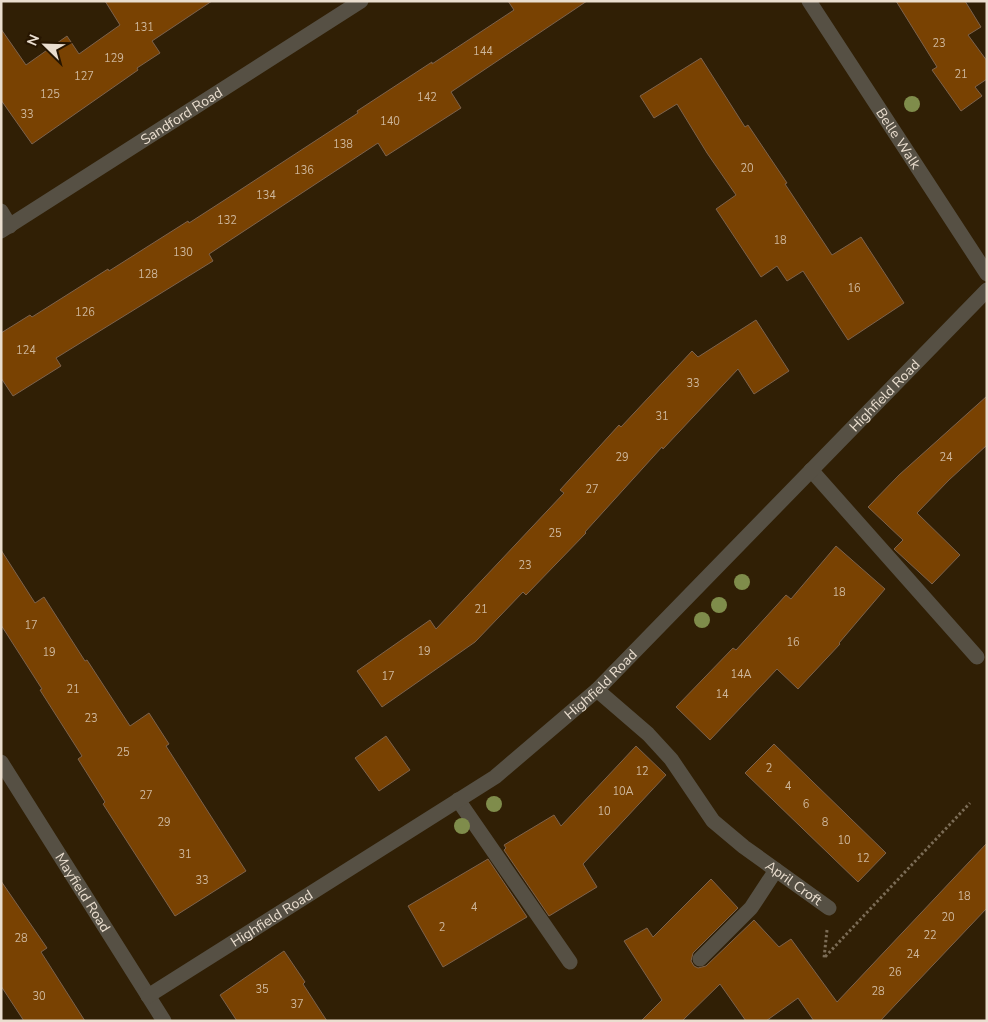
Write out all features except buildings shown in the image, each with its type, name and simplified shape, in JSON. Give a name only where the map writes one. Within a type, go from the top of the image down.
[{"type":"street","name":"Sandford Road","points":[[6,229],[361,1]]},
{"type":"street","name":"Belle Walk","points":[[809,1],[987,274]]},
{"type":"street","points":[[1,211],[6,229]]},
{"type":"street","name":"Highfield Road","points":[[148,996],[495,777],[597,690],[987,290]]},
{"type":"street","points":[[811,470],[978,656]]},
{"type":"street","name":"April Croft","points":[[597,690],[648,734],[671,759],[713,821],[744,847],[829,908]]},
{"type":"street","name":"Mayfield Road","points":[[1,762],[164,1021]]},
{"type":"street","points":[[458,800],[570,962]]},
{"type":"street","points":[[700,960],[751,908],[776,870]]},
{"type":"path","name":"April Croft","points":[[829,908],[824,958],[970,803]]}]
